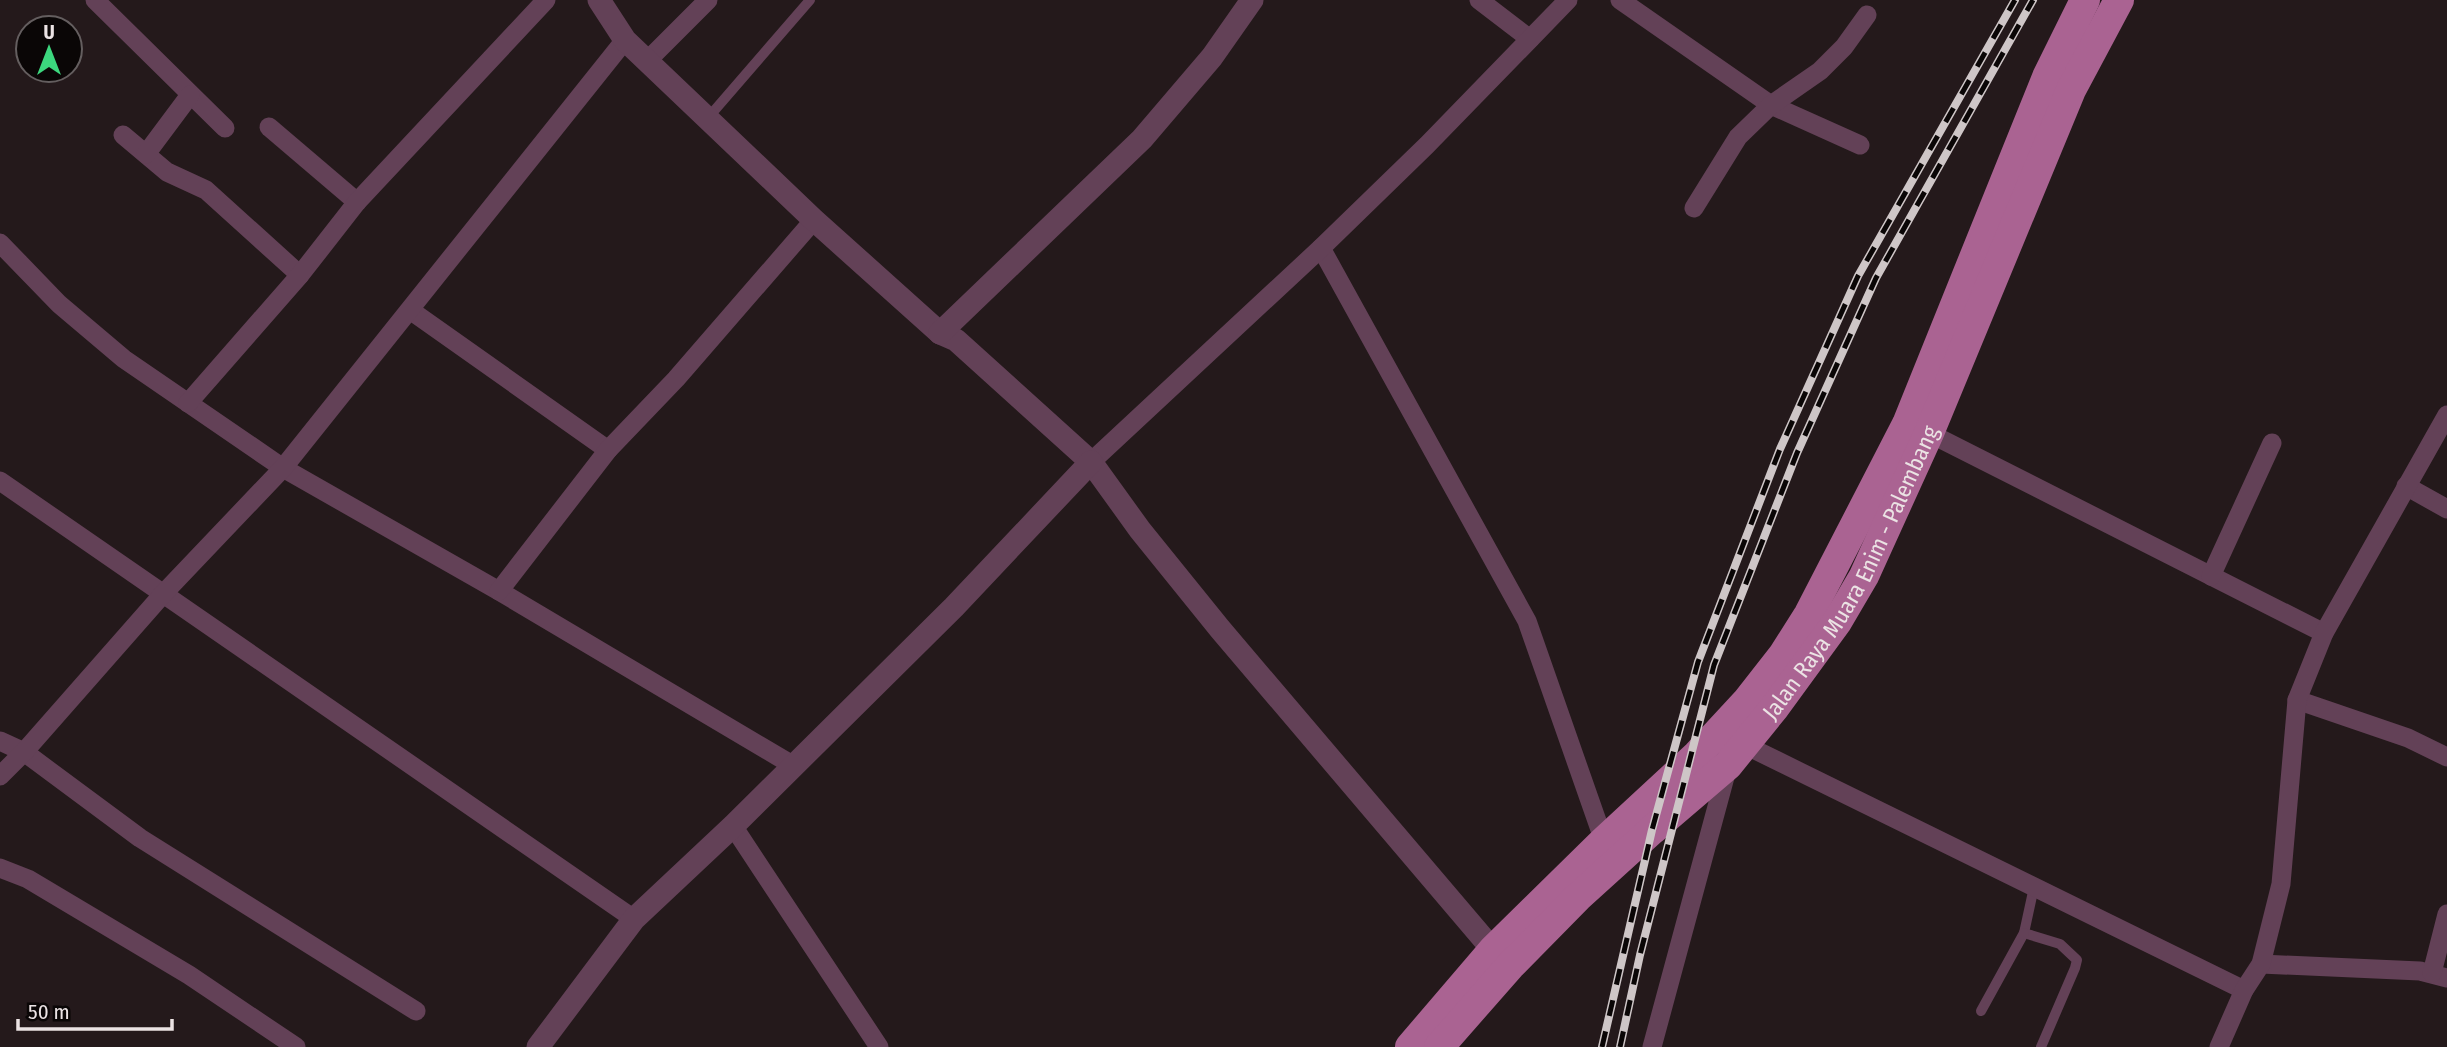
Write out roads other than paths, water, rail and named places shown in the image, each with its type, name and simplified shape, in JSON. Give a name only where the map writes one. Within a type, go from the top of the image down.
[{"type":"main road","name":"Jalan Raya Muara Enim - Palembang","points":[[1440,1047],[1510,966],[1578,898],[1737,755],[1837,622],[1864,576],[2047,78],[2085,0]]},
{"type":"main road","name":"Jalan Raya Muara Enim - Palembang","points":[[1410,1047],[1493,950],[1697,755],[1747,701],[1783,655],[1918,428],[2071,90],[2119,0]]},
{"type":"street","points":[[95,0],[225,128]]},
{"type":"street","points":[[188,403],[300,275],[357,202],[546,0]]},
{"type":"street","points":[[599,0],[625,40],[814,220],[940,333],[956,340],[1091,462],[1140,530],[1220,629],[1493,950]]},
{"type":"street","points":[[647,61],[708,0]]},
{"type":"street","points":[[940,333],[1142,139],[1212,57],[1252,0]]},
{"type":"street","points":[[1479,0],[1530,39]]},
{"type":"street","points":[[538,1047],[634,919],[733,826],[954,607],[1091,462],[1321,248],[1427,145],[1568,0]]},
{"type":"street","points":[[1620,0],[1771,105],[1860,145]]},
{"type":"street","points":[[1694,208],[1738,137],[1771,105],[1820,71],[1843,47],[1867,15]]},
{"type":"street","points":[[0,776],[163,594],[284,468],[625,40]]},
{"type":"street","points":[[146,154],[190,95]]},
{"type":"street","points":[[269,127],[357,202]]},
{"type":"street","points":[[123,135],[167,172],[206,190],[300,275]]},
{"type":"street","points":[[499,591],[608,450],[676,379],[814,220]]},
{"type":"street","points":[[0,243],[59,304],[124,359],[284,468],[499,591],[794,766]]},
{"type":"street","points":[[1321,248],[1527,621],[1604,841]]},
{"type":"street","points":[[410,310],[608,450]]},
{"type":"street","points":[[2219,1047],[2244,990],[2261,964],[2281,884],[2297,700],[2324,633],[2447,415]]},
{"type":"street","points":[[1918,428],[2324,633]]},
{"type":"street","points":[[2211,576],[2272,443]]},
{"type":"street","points":[[0,481],[634,919]]},
{"type":"street","points":[[2406,486],[2447,509]]},
{"type":"street","points":[[2297,700],[2408,738],[2447,757]]},
{"type":"street","points":[[0,741],[24,752],[139,838],[416,1011]]},
{"type":"street","points":[[1652,1047],[1737,755],[2034,887],[2244,990]]},
{"type":"street","points":[[733,826],[879,1047]]},
{"type":"street","points":[[0,868],[29,879],[166,961],[296,1047]]},
{"type":"street","points":[[2261,964],[2440,975],[2447,914]]},
{"type":"lane","points":[[707,119],[810,0]]},
{"type":"lane","points":[[1981,1011],[2024,933],[2034,887]]},
{"type":"lane","points":[[2024,933],[2060,944],[2077,960],[2041,1047]]},
{"type":"railway","points":[[1602,1047],[1652,830],[1698,662],[1780,449],[1858,276],[2015,0]]},
{"type":"railway","points":[[1620,1047],[1640,955],[1714,665],[1797,453],[1876,278],[2033,0]]}]
